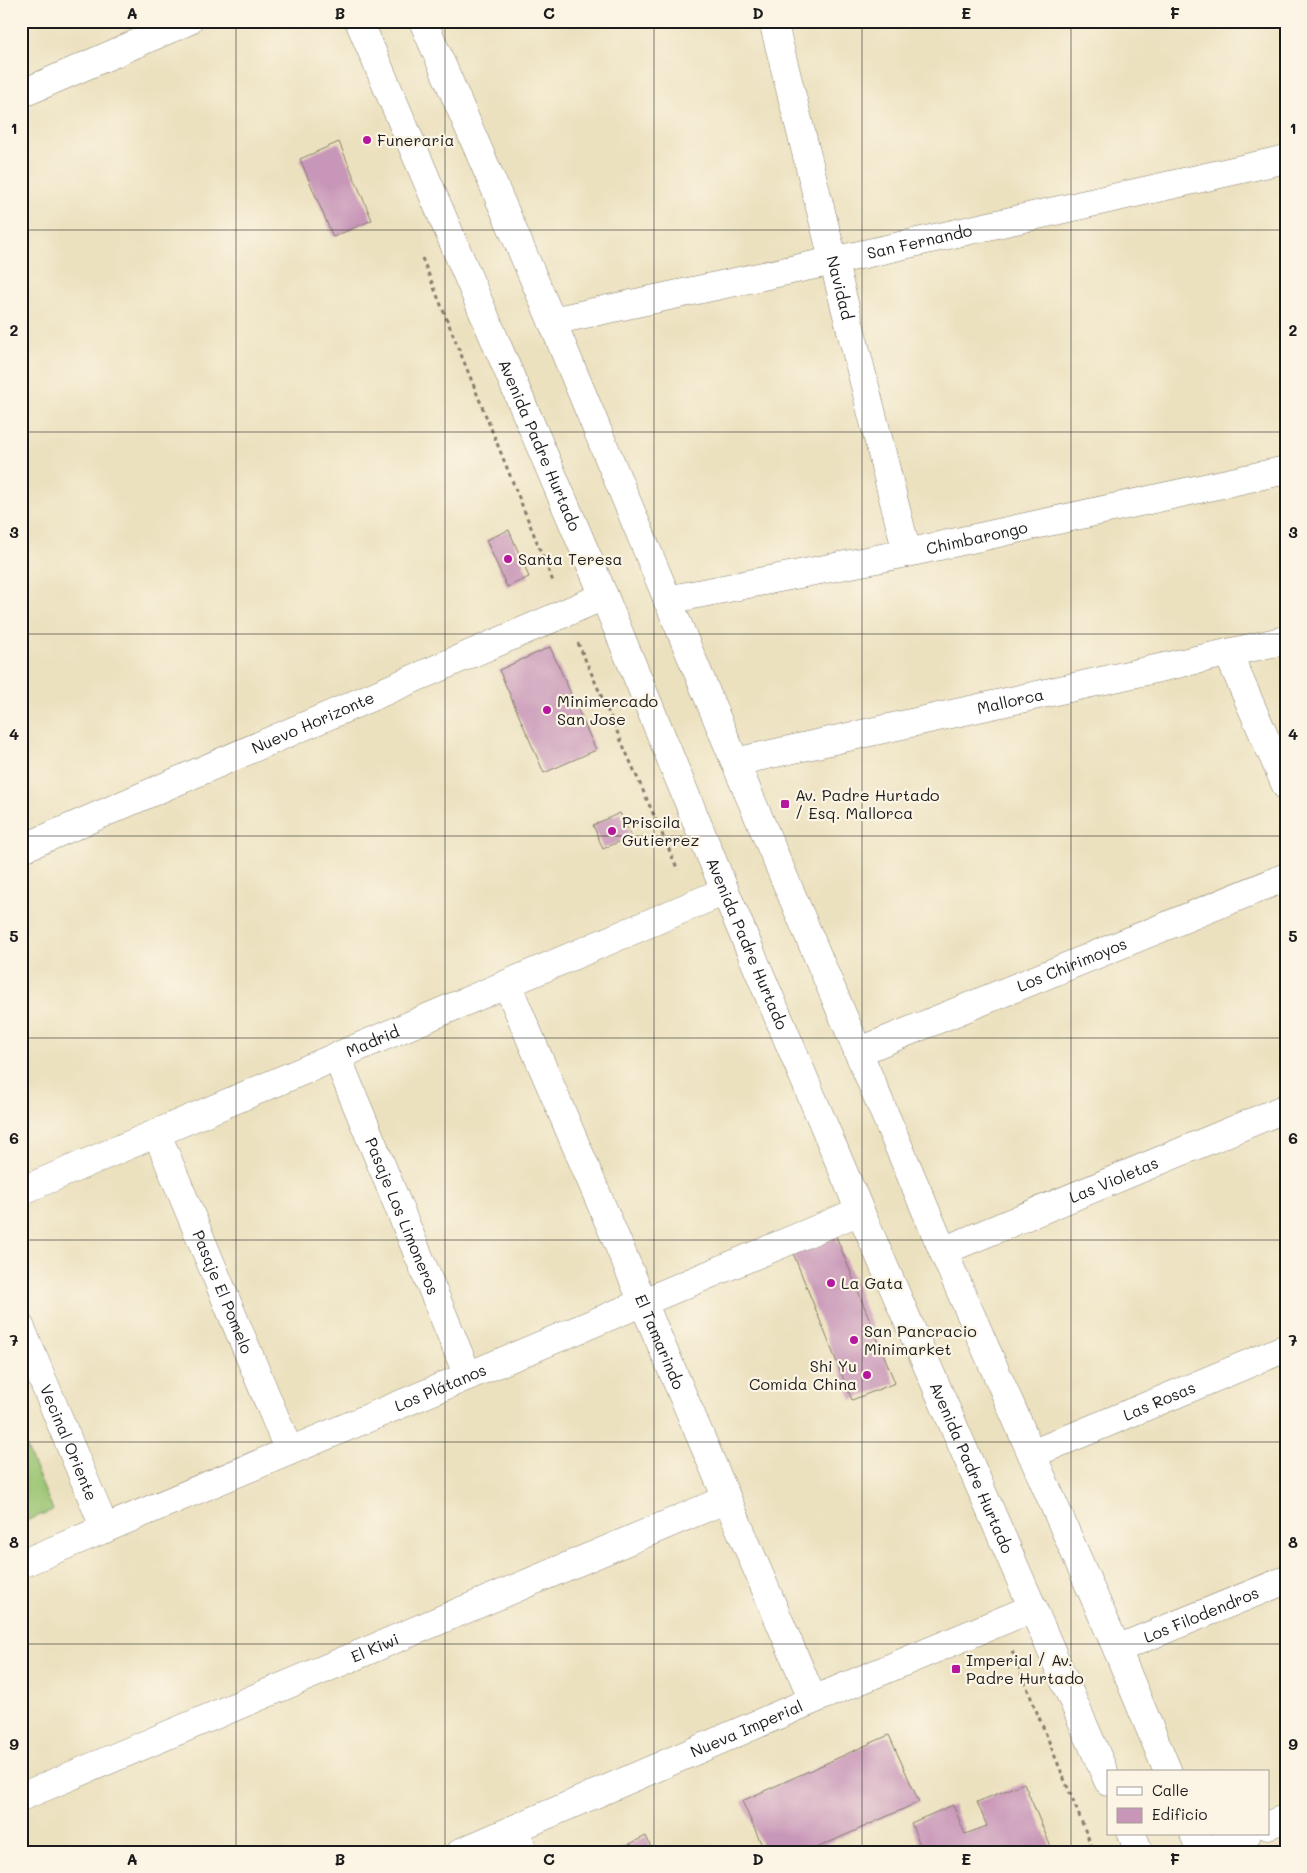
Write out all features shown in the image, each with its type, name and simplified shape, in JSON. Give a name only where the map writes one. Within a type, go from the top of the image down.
[{"type":"street","points":[[21,94],[188,21]]},
{"type":"street","name":"Avenida Padre Hurtado","points":[[359,21],[604,596],[725,891],[860,1211],[1107,1778]]},
{"type":"street","points":[[423,21],[552,321],[667,600],[942,1251],[1117,1649],[1167,1770]]},
{"type":"street","name":"Navidad","points":[[773,21],[906,553]]},
{"type":"street","name":"San Fernando","points":[[552,321],[833,261],[1286,159]]},
{"type":"street","name":"Chimbarongo","points":[[667,600],[906,553],[1286,470]]},
{"type":"street","name":"Nuevo Horizonte","points":[[21,849],[604,596]]},
{"type":"street","name":"Mallorca","points":[[735,762],[1286,640]]},
{"type":"street","points":[[1228,653],[1286,786]]},
{"type":"street","name":"Los Chirimoyos","points":[[858,1052],[1286,878]]},
{"type":"street","name":"Madrid","points":[[21,1191],[725,891]]},
{"type":"street","name":"El Tamarindo","points":[[507,984],[813,1700]]},
{"type":"street","name":"Pasaje Los Limoneros","points":[[337,1057],[468,1376]]},
{"type":"street","name":"Las Violetas","points":[[942,1251],[1286,1108]]},
{"type":"street","name":"Pasaje El Pomelo","points":[[157,1134],[289,1451]]},
{"type":"street","name":"Los Plátanos","points":[[21,1564],[860,1211]]},
{"type":"street","name":"Vecinal Oriente","points":[[21,1328],[105,1528]]},
{"type":"street","name":"Las Rosas","points":[[1032,1454],[1286,1348]]},
{"type":"street","name":"El Kiwi","points":[[21,1797],[727,1499]]},
{"type":"street","name":"Los Filodendros","points":[[1117,1649],[1286,1580]]},
{"type":"street","name":"Nueva Imperial","points":[[461,1852],[519,1840],[813,1700],[1033,1608]]},
{"type":"street","points":[[1270,1824],[1286,1818]]},
{"type":"street","points":[[1133,1836],[1139,1852]]},
{"type":"street","points":[[1195,1836],[1203,1852],[1242,1836]]},
{"type":"green space","points":[[21,1435],[53,1510],[21,1523]]},
{"type":"building","points":[[339,142],[372,220],[333,237],[300,159]]},
{"type":"building","name":"Santa Teresa","points":[[509,530],[529,577],[507,587],[486,540]]},
{"type":"building","name":"Minimercado San Jose","points":[[550,647],[596,750],[544,773],[499,670]]},
{"type":"building","name":"Priscila Gutierrez","points":[[620,813],[631,836],[603,849],[593,825]]},
{"type":"building","points":[[836,1236],[895,1383],[852,1400],[793,1253]]},
{"type":"building","points":[[889,1735],[919,1802],[808,1852],[765,1852],[742,1801]]},
{"type":"building","points":[[1024,1783],[1053,1852],[923,1852],[911,1823],[953,1805],[965,1834],[987,1826],[977,1802]]},
{"type":"building","points":[[646,1836],[653,1852],[613,1852]]},
{"type":"place","name":"Funeraria","points":[[367,140]]},
{"type":"place","name":"Santa Teresa","points":[[508,559]]},
{"type":"place","name":"Minimercado San Jose","points":[[547,710]]},
{"type":"place","name":"Av. Padre Hurtado / Esq. Mallorca","points":[[785,804]]},
{"type":"place","name":"Priscila Gutierrez","points":[[612,831]]},
{"type":"place","name":"La Gata","points":[[831,1283]]},
{"type":"place","name":"San Pancracio Minimarket","points":[[854,1340]]},
{"type":"place","name":"Shi Yu Comida China","points":[[867,1375]]},
{"type":"place","name":"Imperial / Av. Padre Hurtado","points":[[956,1669]]}]
